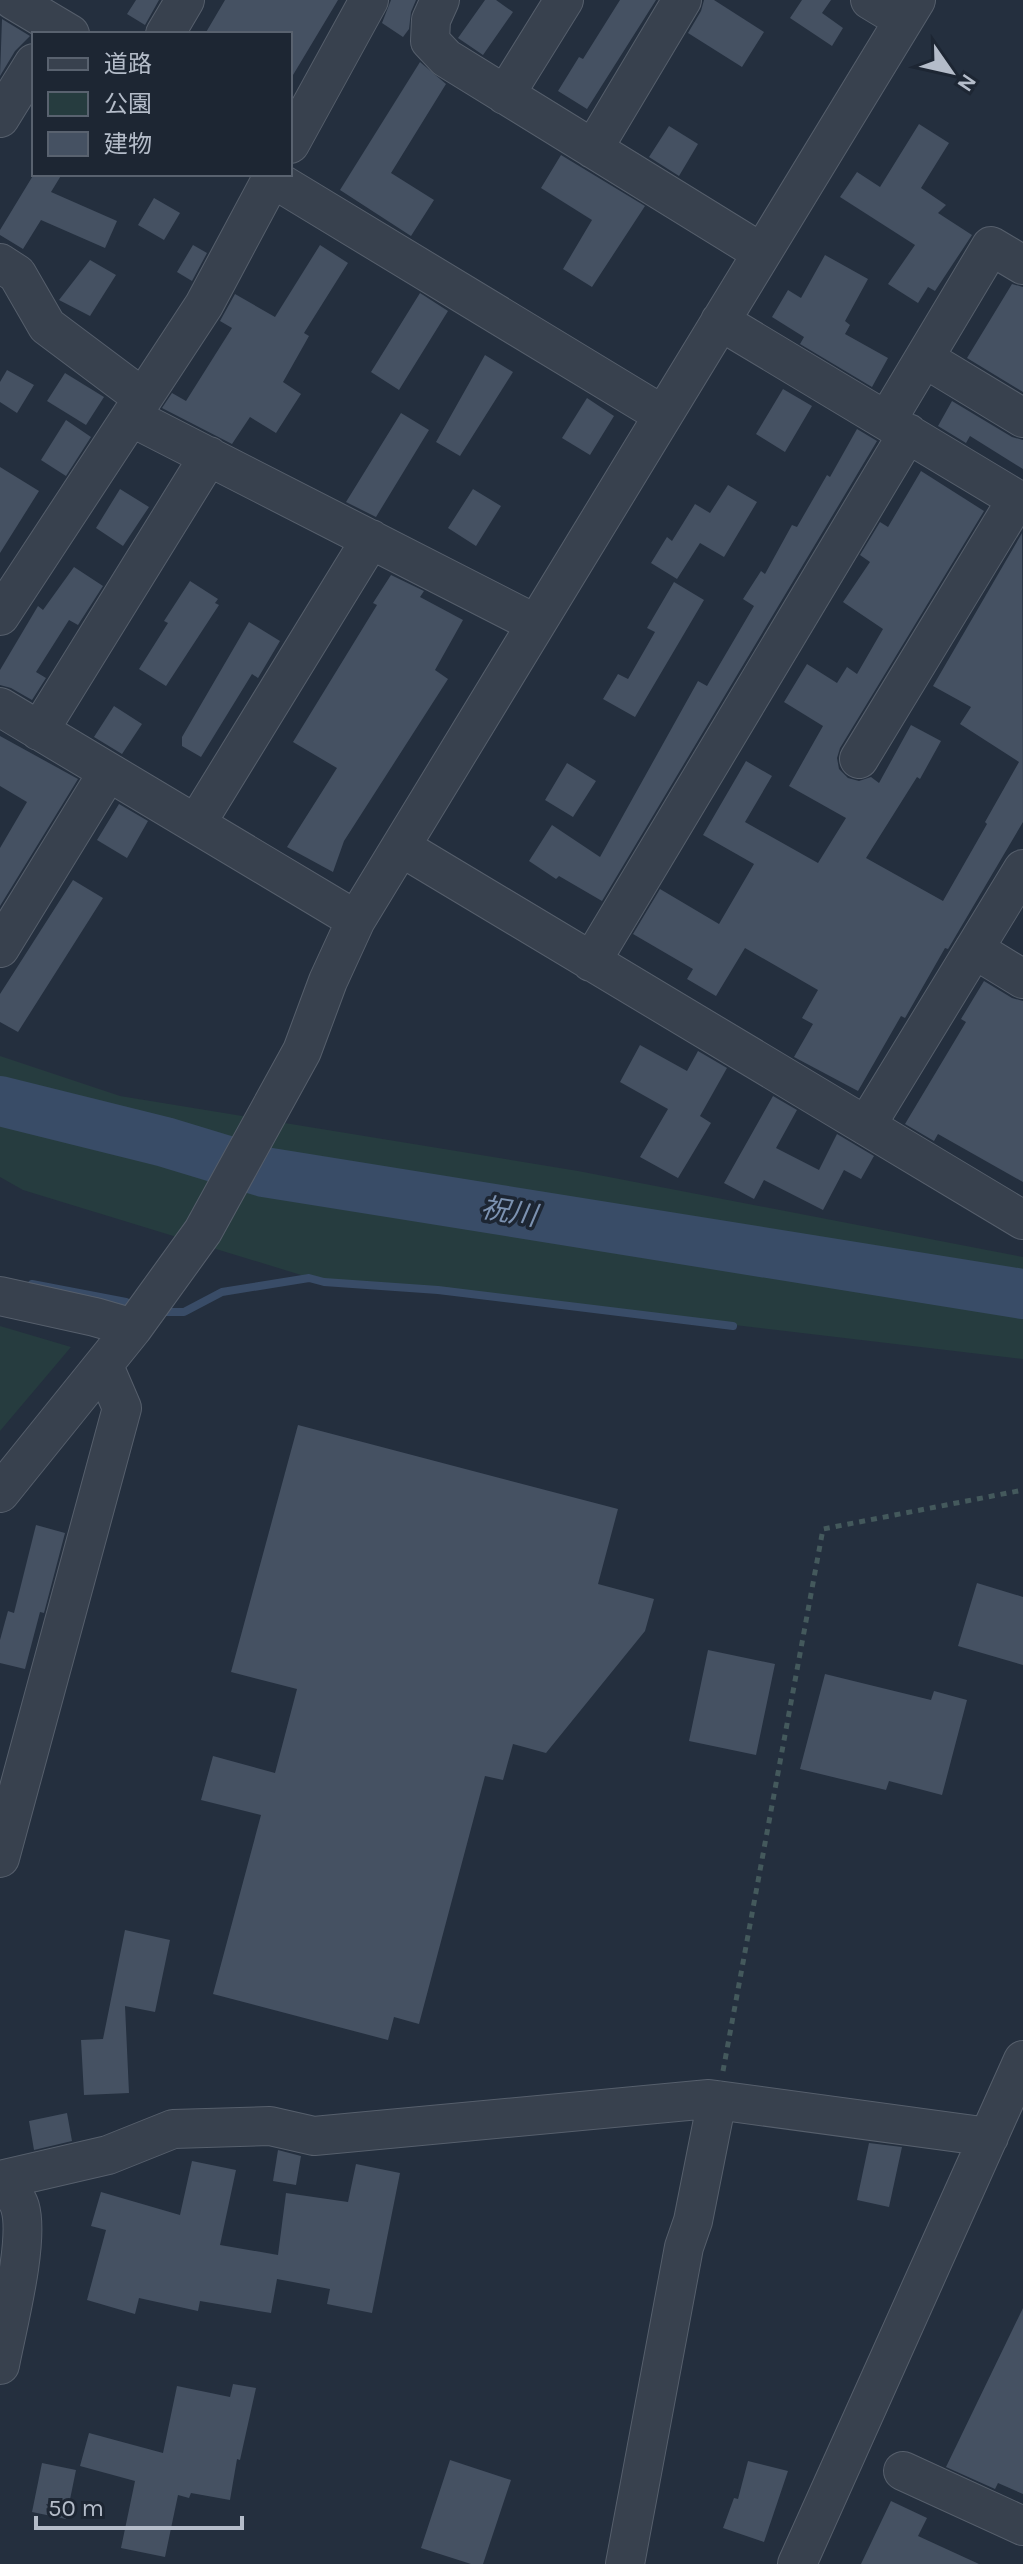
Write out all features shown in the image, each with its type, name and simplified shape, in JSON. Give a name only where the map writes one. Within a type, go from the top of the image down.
[{"type":"street","points":[[13,0],[60,31]]},
{"type":"street","points":[[166,32],[185,0]]},
{"type":"street","points":[[292,140],[369,0]]},
{"type":"street","points":[[440,0],[431,20],[430,41],[446,58],[762,253]]},
{"type":"street","points":[[505,95],[564,0]]},
{"type":"street","points":[[593,149],[682,0]]},
{"type":"street","points":[[0,1493],[104,1366],[203,1231],[302,1051],[328,981],[356,920],[910,10],[870,0]]},
{"type":"street","points":[[0,118],[32,66]]},
{"type":"street","points":[[0,616],[204,305],[273,176],[663,415]]},
{"type":"street","points":[[591,962],[897,427],[924,358],[991,246],[1023,265]]},
{"type":"street","points":[[0,263],[17,274],[47,326],[137,407],[209,456],[536,624]]},
{"type":"street","points":[[720,321],[1020,501],[859,759]]},
{"type":"street","points":[[924,358],[1023,418]]},
{"type":"street","points":[[39,731],[209,456]]},
{"type":"street","points":[[196,824],[371,539]]},
{"type":"street","points":[[0,707],[356,920]]},
{"type":"street","points":[[0,948],[108,772]]},
{"type":"street","points":[[401,847],[1023,1220]]},
{"type":"street","points":[[866,1126],[1023,869]]},
{"type":"street","points":[[974,949],[1023,979]]},
{"type":"street","points":[[0,1296],[133,1328]]},
{"type":"street","points":[[0,1858],[122,1408],[104,1366]]},
{"type":"street","points":[[797,2564],[1023,2060]]},
{"type":"street","points":[[0,2182],[108,2155],[173,2129],[270,2126],[314,2136],[717,2100],[989,2137]]},
{"type":"street","points":[[625,2564],[684,2247],[693,2221],[717,2100]]},
{"type":"street","points":[[0,2182],[13,2194],[20,2207],[23,2239],[0,2365]]},
{"type":"street","points":[[903,2471],[1023,2526]]},
{"type":"path","points":[[717,2100],[823,1529],[1023,1490]]},
{"type":"green space","points":[[0,1056],[120,1096],[578,1171],[1023,1257],[1023,1359],[397,1285],[324,1282],[23,1190],[0,1177]]},
{"type":"green space","points":[[0,1326],[71,1347],[0,1431]]},
{"type":"building","points":[[136,0],[159,0],[145,25],[127,14]]},
{"type":"building","points":[[225,0],[338,0],[292,77],[292,32],[206,32]]},
{"type":"building","points":[[391,0],[416,0],[409,29],[403,37],[382,23]]},
{"type":"building","points":[[485,0],[496,0],[513,12],[483,55],[458,38]]},
{"type":"building","points":[[620,0],[656,0],[587,109],[558,91],[579,57],[583,59]]},
{"type":"building","points":[[704,0],[714,0],[764,32],[742,67],[688,33]]},
{"type":"building","points":[[802,0],[831,0],[822,13],[843,28],[832,46],[790,18]]},
{"type":"building","points":[[2,19],[30,36],[15,51],[0,76]]},
{"type":"building","points":[[420,62],[446,84],[391,173],[434,200],[411,236],[340,190]]},
{"type":"building","points":[[919,124],[949,143],[921,188],[946,205],[938,213],[972,235],[935,291],[928,287],[918,303],[888,284],[915,245],[840,197],[857,172],[880,187]]},
{"type":"building","points":[[669,126],[698,144],[679,176],[649,157]]},
{"type":"building","points":[[561,155],[645,206],[592,287],[563,269],[592,220],[541,188]]},
{"type":"building","points":[[33,176],[61,176],[51,192],[117,221],[105,248],[41,220],[23,249],[0,235],[0,230]]},
{"type":"building","points":[[154,198],[180,213],[164,240],[138,225]]},
{"type":"building","points":[[193,245],[207,253],[192,281],[177,272]]},
{"type":"building","points":[[320,245],[348,263],[304,333],[309,336],[283,382],[301,394],[276,433],[250,417],[232,444],[162,408],[172,393],[186,401],[232,328],[220,321],[235,294],[275,317]]},
{"type":"building","points":[[825,255],[868,279],[845,321],[850,325],[845,334],[888,358],[872,387],[800,344],[804,337],[772,317],[788,290],[801,298]]},
{"type":"building","points":[[90,260],[116,275],[90,316],[59,300]]},
{"type":"building","points":[[1012,284],[1023,287],[1023,392],[967,358]]},
{"type":"building","points":[[420,293],[448,311],[399,390],[371,372]]},
{"type":"building","points":[[485,355],[513,372],[460,456],[436,442]]},
{"type":"building","points":[[7,370],[34,385],[17,413],[0,402],[0,382]]},
{"type":"building","points":[[65,373],[104,397],[86,425],[47,401]]},
{"type":"building","points":[[783,389],[812,406],[785,452],[756,434]]},
{"type":"building","points":[[587,398],[614,416],[590,455],[562,438]]},
{"type":"building","points":[[952,401],[1012,437],[1023,440],[1023,469],[970,436],[966,443],[938,426]]},
{"type":"building","points":[[401,413],[429,430],[376,517],[346,502]]},
{"type":"building","points":[[66,420],[91,437],[66,476],[41,460]]},
{"type":"building","points":[[857,429],[877,441],[602,901],[559,876],[556,879],[529,861],[552,825],[600,857],[698,681],[707,686],[754,606],[743,599],[761,571],[765,574],[792,525],[797,527]]},
{"type":"building","points":[[0,467],[39,491],[0,553]]},
{"type":"building","points":[[921,471],[984,511],[840,748],[837,758],[839,769],[848,778],[859,781],[871,777],[879,783],[911,725],[941,741],[920,779],[917,777],[866,858],[943,901],[1019,762],[960,724],[971,707],[933,686],[1022,533],[1023,822],[905,1018],[901,1016],[858,1091],[794,1057],[813,1024],[802,1018],[818,990],[745,948],[716,996],[687,979],[693,969],[633,934],[660,889],[719,924],[754,864],[703,835],[746,761],[772,776],[745,822],[818,863],[846,818],[789,786],[823,726],[784,702],[807,664],[837,683],[847,667],[857,674],[883,629],[843,602],[870,562],[860,555],[880,522],[888,527]]},
{"type":"building","points":[[728,485],[757,502],[724,557],[700,543],[677,579],[651,563],[667,537],[672,541],[695,504],[710,513]]},
{"type":"building","points":[[120,489],[149,507],[123,546],[96,528]]},
{"type":"building","points":[[473,489],[501,506],[476,546],[448,528]]},
{"type":"building","points":[[74,567],[103,586],[78,625],[69,620],[36,672],[46,678],[32,700],[0,685],[0,670],[38,606],[43,610]]},
{"type":"building","points":[[391,575],[424,591],[420,597],[463,620],[435,670],[448,679],[344,841],[333,872],[287,847],[337,768],[293,742],[377,605],[373,603]]},
{"type":"building","points":[[190,581],[218,599],[215,603],[219,605],[166,686],[139,669],[168,623],[164,621]]},
{"type":"building","points":[[674,582],[704,600],[635,717],[603,699],[618,674],[628,679],[655,632],[647,628]]},
{"type":"building","points":[[249,622],[280,641],[258,678],[252,674],[201,757],[182,746],[182,737]]},
{"type":"building","points":[[114,706],[142,724],[122,754],[94,737]]},
{"type":"building","points":[[0,736],[78,779],[0,906],[0,848],[27,802],[0,786]]},
{"type":"building","points":[[567,763],[596,781],[573,817],[545,800]]},
{"type":"building","points":[[119,804],[148,821],[127,858],[97,840]]},
{"type":"building","points":[[73,880],[103,898],[18,1032],[0,1022],[0,994]]},
{"type":"building","points":[[984,981],[1023,1001],[1023,1182],[938,1134],[934,1141],[905,1124],[966,1022],[961,1019]]},
{"type":"building","points":[[640,1045],[687,1071],[698,1051],[727,1068],[700,1116],[711,1123],[678,1178],[640,1157],[668,1109],[620,1082]]},
{"type":"building","points":[[773,1096],[797,1110],[776,1148],[819,1170],[837,1134],[874,1156],[861,1179],[844,1170],[823,1210],[764,1180],[754,1199],[724,1183]]},
{"type":"building","points":[[298,1425],[618,1509],[598,1584],[654,1599],[645,1631],[546,1753],[513,1744],[503,1780],[485,1776],[419,2024],[394,2017],[388,2040],[213,1994],[261,1815],[201,1800],[213,1756],[275,1773],[297,1689],[231,1672]]},
{"type":"building","points":[[36,1525],[65,1533],[44,1613],[40,1612],[25,1669],[0,1663],[0,1640],[8,1611],[14,1613]]},
{"type":"building","points":[[977,1583],[1023,1597],[1023,1665],[958,1646]]},
{"type":"building","points":[[708,1650],[775,1664],[756,1755],[689,1741]]},
{"type":"building","points":[[825,1674],[931,1700],[934,1691],[967,1700],[942,1795],[889,1781],[886,1790],[800,1769]]},
{"type":"building","points":[[125,1930],[170,1940],[155,2012],[125,2006],[129,2093],[84,2095],[81,2040],[103,2039]]},
{"type":"building","points":[[67,2113],[72,2141],[34,2150],[29,2121]]},
{"type":"building","points":[[869,2143],[902,2147],[889,2207],[857,2200]]},
{"type":"building","points":[[278,2150],[301,2156],[296,2185],[273,2181]]},
{"type":"building","points":[[192,2161],[236,2170],[220,2245],[278,2255],[286,2193],[348,2202],[356,2164],[400,2173],[372,2313],[327,2304],[330,2289],[277,2279],[271,2313],[200,2301],[198,2311],[139,2298],[135,2314],[87,2300],[106,2230],[91,2226],[101,2192],[180,2215]]},
{"type":"building","points":[[1023,2308],[1023,2494],[998,2483],[995,2489],[946,2467]]},
{"type":"building","points":[[233,2384],[256,2388],[240,2460],[237,2459],[230,2500],[191,2493],[189,2498],[178,2495],[165,2557],[121,2548],[135,2481],[80,2466],[89,2433],[163,2453],[177,2386],[230,2397]]},
{"type":"building","points":[[450,2460],[511,2480],[483,2564],[471,2564],[421,2548]]},
{"type":"building","points":[[748,2461],[788,2471],[764,2542],[723,2528],[734,2498],[738,2499]]},
{"type":"building","points":[[42,2463],[76,2470],[66,2519],[32,2512]]},
{"type":"building","points":[[891,2501],[927,2518],[918,2536],[979,2564],[861,2564]]},
{"type":"waterway","name":"祝川","points":[[0,1101],[165,1142],[264,1172],[1023,1294]]},
{"type":"waterway","points":[[166,1312],[184,1312],[222,1292],[309,1278],[324,1282],[438,1290],[733,1326]]},
{"type":"waterway","points":[[32,1284],[126,1302]]}]
